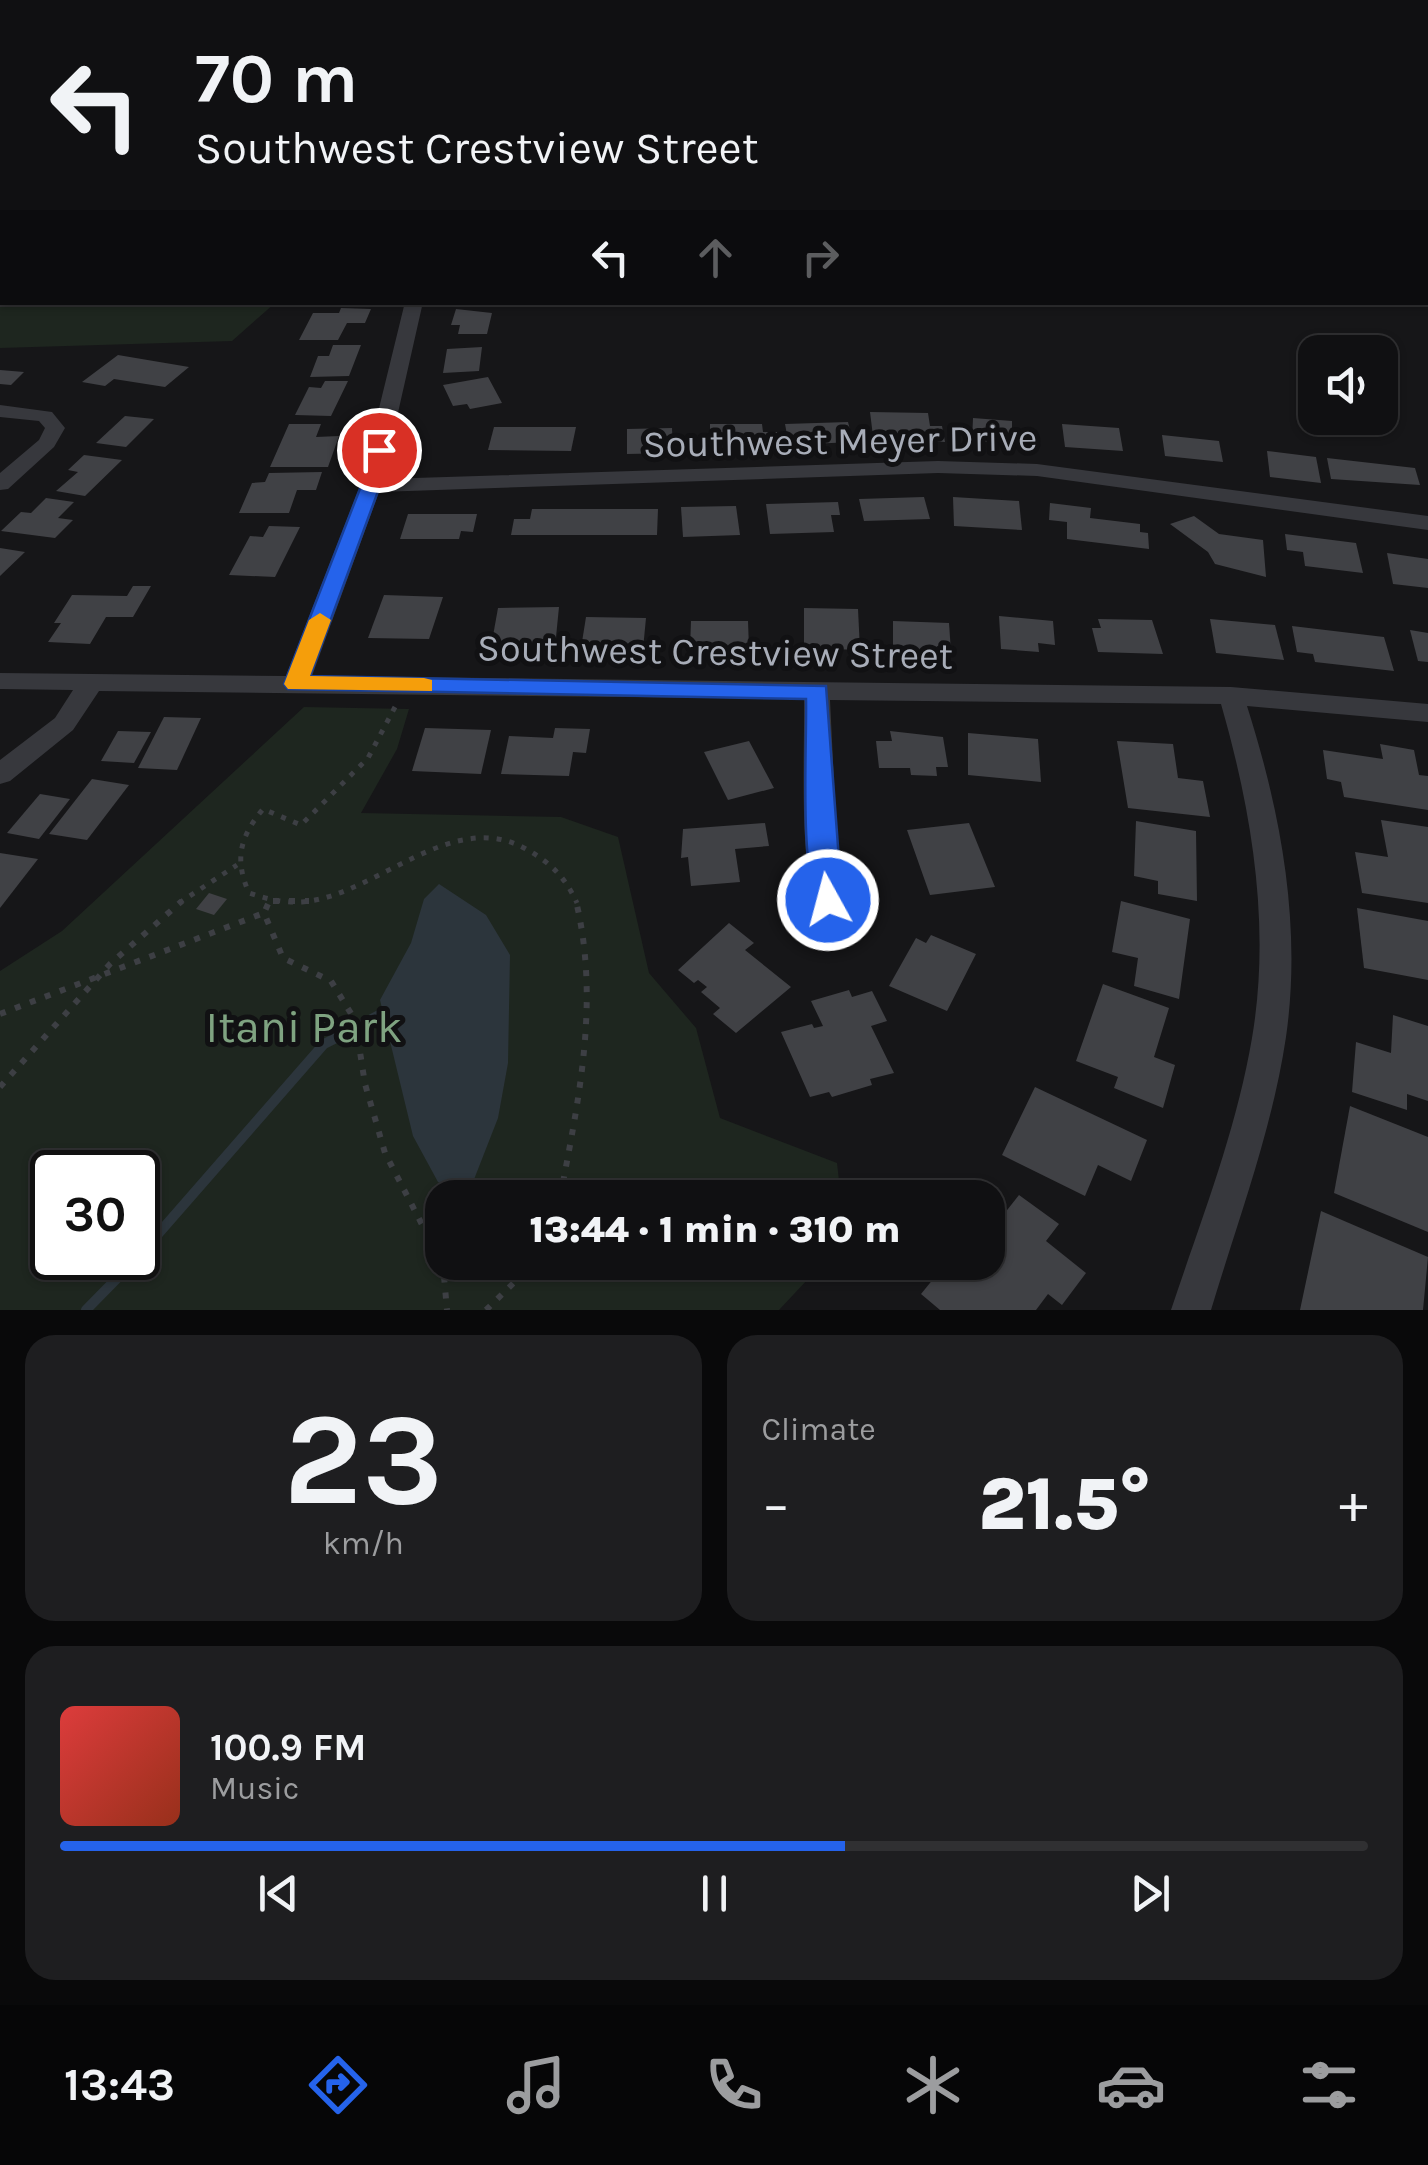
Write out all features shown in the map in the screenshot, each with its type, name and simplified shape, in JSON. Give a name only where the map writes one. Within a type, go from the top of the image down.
[{"type":"street","points":[[296,684],[371,486],[413,305]]},
{"type":"street","points":[[0,411],[45,416],[55,428],[47,443],[0,484]]},
{"type":"street","name":"Southwest Meyer Drive","points":[[371,486],[938,467],[1017,469],[1428,523]]},
{"type":"street","name":"Southwest Crestview Street","points":[[0,681],[1231,696],[1428,713]]},
{"type":"street","points":[[0,774],[64,724],[91,683]]},
{"type":"street","points":[[818,692],[823,864],[828,900]]},
{"type":"street","points":[[1191,1310],[1261,1084],[1276,969],[1275,870],[1257,774],[1231,696]]},
{"type":"path","points":[[402,686],[386,737],[365,764],[301,825],[263,809],[238,844],[236,865],[249,893],[269,903],[331,895],[466,838],[499,838],[546,855],[571,891],[592,954],[578,1094],[563,1180]]},
{"type":"path","points":[[0,1087],[104,974],[192,888],[236,865]]},
{"type":"path","points":[[0,1014],[230,930],[264,913],[269,903]]},
{"type":"path","points":[[264,913],[283,958],[331,981],[356,1020],[365,1084],[384,1153],[425,1230]]},
{"type":"path","points":[[444,1280],[447,1310]]},
{"type":"path","points":[[486,1310],[517,1280]]},
{"type":"green space","points":[[0,305],[273,305],[232,341],[0,348]]},
{"type":"green space","name":"Itani Park","points":[[304,707],[409,709],[397,749],[361,813],[561,817],[618,837],[649,973],[696,1028],[720,1118],[837,1163],[839,1180],[425,1180],[425,1280],[807,1280],[779,1310],[0,1310],[0,971],[62,931]]},
{"type":"shaded area","points":[[439,884],[486,915],[510,955],[508,1063],[498,1118],[474,1180],[437,1180],[413,1136],[380,1000],[411,943],[424,899]]},
{"type":"building","points":[[341,308],[371,309],[365,323],[347,323],[338,340],[299,340],[313,313],[339,313]]},
{"type":"building","points":[[456,309],[492,313],[487,334],[458,334],[460,325],[451,325]]},
{"type":"building","points":[[333,345],[361,345],[349,376],[310,377],[318,356],[329,356]]},
{"type":"building","points":[[482,347],[479,371],[443,373],[447,349]]},
{"type":"building","points":[[118,355],[189,367],[165,387],[114,379],[105,386],[82,382]]},
{"type":"building","points":[[0,370],[24,372],[11,385],[0,384]]},
{"type":"building","points":[[488,377],[502,403],[470,409],[467,404],[453,406],[443,385]]},
{"type":"building","points":[[325,381],[348,381],[331,416],[295,415],[309,387],[321,388]]},
{"type":"building","points":[[870,412],[928,413],[930,426],[942,426],[945,442],[873,436]]},
{"type":"building","points":[[125,416],[154,419],[126,447],[96,443]]},
{"type":"building","points":[[973,418],[1012,421],[1012,430],[1025,431],[1026,445],[972,441]]},
{"type":"building","points":[[848,422],[853,442],[789,445],[785,424]]},
{"type":"building","points":[[289,424],[321,424],[316,437],[339,436],[328,467],[270,467]]},
{"type":"building","points":[[710,424],[762,424],[763,432],[777,432],[778,448],[710,443]]},
{"type":"building","points":[[1062,424],[1119,428],[1123,451],[1065,447]]},
{"type":"building","points":[[494,427],[576,427],[571,451],[488,450]]},
{"type":"building","points":[[672,428],[673,453],[627,454],[627,429]]},
{"type":"building","points":[[1162,435],[1219,441],[1223,462],[1165,456]]},
{"type":"building","points":[[1267,451],[1316,457],[1321,483],[1270,477]]},
{"type":"building","points":[[84,455],[122,460],[85,496],[56,491],[78,472],[68,470]]},
{"type":"building","points":[[1327,458],[1415,468],[1420,485],[1331,479]]},
{"type":"building","points":[[322,472],[316,490],[297,490],[289,513],[239,513],[252,483],[265,482],[269,473]]},
{"type":"building","points":[[924,497],[930,519],[864,521],[859,499]]},
{"type":"building","points":[[953,497],[1019,501],[1022,530],[954,526]]},
{"type":"building","points":[[46,498],[74,502],[58,518],[73,520],[55,538],[1,531],[21,512],[31,513]]},
{"type":"building","points":[[838,502],[840,515],[831,515],[834,532],[770,534],[766,504]]},
{"type":"building","points":[[1050,503],[1091,508],[1090,518],[1140,524],[1140,532],[1148,533],[1149,549],[1067,539],[1067,522],[1049,520]]},
{"type":"building","points":[[736,506],[740,535],[683,537],[681,507]]},
{"type":"building","points":[[532,509],[658,509],[657,535],[511,535],[514,519],[530,519]]},
{"type":"building","points":[[408,514],[477,514],[473,532],[461,531],[459,539],[400,539]]},
{"type":"building","points":[[1194,516],[1219,534],[1263,540],[1266,577],[1215,564],[1208,552],[1170,524]]},
{"type":"building","points":[[269,526],[300,527],[275,577],[229,575],[250,536],[263,537]]},
{"type":"building","points":[[1285,534],[1356,543],[1363,573],[1305,566],[1303,552],[1287,550]]},
{"type":"building","points":[[0,548],[25,552],[0,576]]},
{"type":"building","points":[[1387,553],[1428,559],[1428,588],[1393,584]]},
{"type":"building","points":[[133,586],[151,586],[133,617],[106,617],[90,644],[48,642],[61,623],[54,623],[72,595],[127,596]]},
{"type":"building","points":[[384,595],[443,597],[429,639],[368,638]]},
{"type":"building","points":[[559,607],[555,647],[491,647],[498,608]]},
{"type":"building","points":[[804,608],[858,609],[860,650],[804,648]]},
{"type":"building","points":[[999,616],[1053,621],[1055,645],[1038,643],[1039,652],[1001,649]]},
{"type":"building","points":[[586,617],[646,618],[643,649],[582,642]]},
{"type":"building","points":[[1098,619],[1152,620],[1163,654],[1098,652],[1092,628],[1101,628]]},
{"type":"building","points":[[1210,619],[1275,625],[1284,660],[1216,653]]},
{"type":"building","points":[[691,621],[748,621],[749,649],[690,649]]},
{"type":"building","points":[[893,621],[949,623],[951,652],[893,649]]},
{"type":"building","points":[[1292,626],[1384,637],[1394,671],[1315,662],[1313,654],[1297,652]]},
{"type":"building","points":[[1410,630],[1428,633],[1428,662],[1418,661]]},
{"type":"building","points":[[164,717],[201,718],[177,770],[138,768]]},
{"type":"building","points":[[425,728],[491,730],[481,774],[412,771]]},
{"type":"building","points":[[555,728],[590,729],[586,753],[573,752],[569,776],[501,774],[509,736],[553,738]]},
{"type":"building","points":[[118,731],[151,732],[134,763],[101,761]]},
{"type":"building","points":[[890,731],[943,737],[948,767],[936,767],[937,776],[911,775],[910,768],[879,768],[876,741],[892,741]]},
{"type":"building","points":[[968,733],[1038,739],[1041,782],[968,775]]},
{"type":"building","points":[[749,741],[774,788],[728,800],[704,752]]},
{"type":"building","points":[[1117,741],[1173,744],[1178,778],[1203,781],[1210,817],[1128,808]]},
{"type":"building","points":[[1380,744],[1414,750],[1419,775],[1428,776],[1428,810],[1344,797],[1341,782],[1327,779],[1323,750],[1383,759]]},
{"type":"building","points":[[92,779],[129,785],[87,840],[49,834]]},
{"type":"building","points":[[40,794],[70,799],[39,839],[7,833]]},
{"type":"building","points":[[1381,820],[1428,827],[1428,903],[1362,893],[1355,852],[1388,857]]},
{"type":"building","points":[[1136,821],[1196,831],[1197,901],[1158,894],[1158,881],[1134,876]]},
{"type":"building","points":[[765,823],[769,846],[735,849],[740,882],[691,886],[688,857],[681,858],[683,829]]},
{"type":"building","points":[[969,823],[995,887],[930,895],[907,830]]},
{"type":"building","points":[[0,853],[38,859],[0,908]]},
{"type":"building","points":[[209,893],[227,899],[214,915],[196,909]]},
{"type":"building","points":[[1121,901],[1190,919],[1179,999],[1134,986],[1138,958],[1112,952]]},
{"type":"building","points":[[1357,908],[1428,921],[1428,980],[1364,968]]},
{"type":"building","points":[[729,923],[754,943],[745,950],[791,987],[736,1033],[713,1014],[720,1008],[701,992],[707,987],[698,980],[694,983],[678,970]]},
{"type":"building","points":[[931,935],[976,954],[947,1011],[889,986],[916,938],[926,943]]},
{"type":"building","points":[[1103,984],[1169,1008],[1154,1057],[1175,1065],[1163,1108],[1114,1088],[1118,1077],[1076,1061]]},
{"type":"building","points":[[849,990],[852,997],[872,991],[887,1021],[871,1026],[894,1073],[870,1079],[872,1085],[832,1097],[829,1092],[810,1097],[781,1032],[812,1024],[814,1028],[823,1026],[811,1001]]},
{"type":"building","points":[[1393,1015],[1428,1026],[1428,1101],[1407,1094],[1407,1110],[1352,1092],[1356,1042],[1391,1053]]},
{"type":"building","points":[[1035,1087],[1147,1140],[1131,1181],[1098,1165],[1085,1196],[1002,1155]]},
{"type":"building","points":[[1350,1106],[1428,1137],[1428,1232],[1334,1193]]},
{"type":"building","points":[[1019,1195],[1059,1224],[1046,1241],[1086,1273],[1062,1305],[1048,1294],[1036,1310],[940,1310],[921,1294],[932,1280],[1005,1280],[1005,1213]]},
{"type":"building","points":[[1321,1211],[1428,1257],[1423,1310],[1300,1310]]},
{"type":"waterway","points":[[364,1023],[383,1013]]},
{"type":"waterway","points":[[160,1232],[324,1044],[340,1036]]},
{"type":"waterway","points":[[86,1310],[115,1280]]},
{"type":"slow traffic","points":[[320,620],[296,684],[424,686]]},
{"type":"route","points":[[379,450],[371,486],[296,684],[818,692],[823,864],[828,900]]}]
